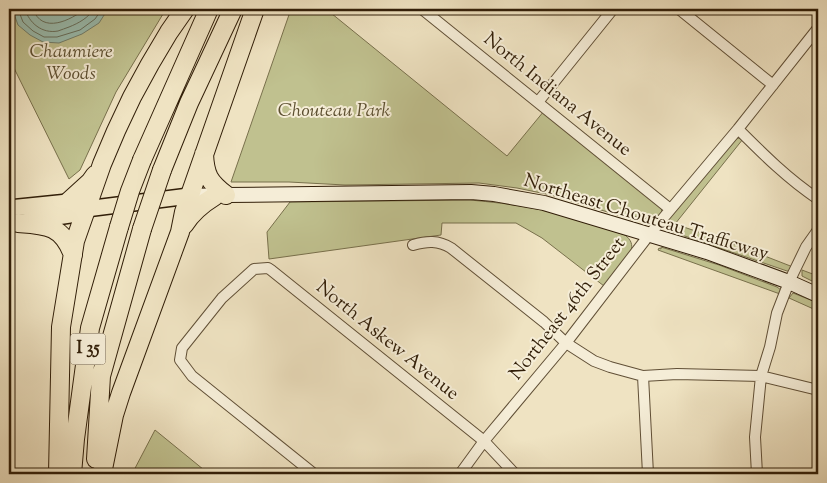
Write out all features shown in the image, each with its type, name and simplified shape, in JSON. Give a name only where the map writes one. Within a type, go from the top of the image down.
[{"type":"highway","points":[[58,474],[61,327],[75,241],[102,164],[132,97],[169,32],[185,9]]},
{"type":"highway","name":"I 35","points":[[72,474],[90,328],[119,227],[142,160],[209,9]]},
{"type":"highway","name":"I 35","points":[[94,474],[101,376],[142,230],[162,170],[188,103],[233,9]]},
{"type":"highway","points":[[102,474],[114,414],[180,232],[189,196],[255,9]]},
{"type":"highway","points":[[180,232],[192,214],[206,202],[221,195],[209,179],[204,166],[204,153]]},
{"type":"highway","points":[[68,202],[90,182],[102,164]]},
{"type":"highway","points":[[12,218],[54,229],[69,244],[73,255]]},
{"type":"main road","name":"Northeast Chouteau Trafficway","points":[[189,196],[471,192],[494,194],[544,203],[649,234],[789,282],[818,295]]},
{"type":"main road","points":[[12,218],[70,215],[86,209],[189,196]]},
{"type":"main road","points":[[12,218],[68,202],[86,209]]},
{"type":"street","name":"North Indiana Avenue","points":[[422,9],[670,209]]},
{"type":"street","points":[[538,102],[613,9]]},
{"type":"street","points":[[679,9],[773,84]]},
{"type":"street","name":"Northeast 46th Street","points":[[460,474],[484,441],[566,343],[649,234],[738,129],[818,28]]},
{"type":"street","points":[[738,129],[773,164],[818,198]]},
{"type":"street","points":[[758,474],[755,436],[761,376],[770,347],[777,313],[789,282],[806,247],[818,230]]},
{"type":"street","points":[[413,244],[435,242],[452,248],[544,322],[566,343],[594,361],[610,368],[643,376],[677,374],[761,376],[818,390]]},
{"type":"street","name":"North Askew Avenue","points":[[314,474],[192,376],[180,360],[182,348],[222,298],[254,269],[268,268],[484,441],[515,474]]},
{"type":"street","points":[[643,376],[648,474]]},
{"type":"green space","name":"Chaumiere Woods","points":[[9,9],[166,9],[116,92],[80,170],[69,179],[9,58]]},
{"type":"green space","name":"Chouteau Park","points":[[291,9],[326,9],[507,156],[544,111],[661,205],[662,214],[654,223],[641,216],[632,215],[631,219],[551,195],[479,183],[345,185],[289,182],[231,182]]},
{"type":"green space","points":[[734,139],[743,139],[675,224],[793,267],[790,271],[670,231],[671,227],[667,225],[669,218]]},
{"type":"green space","points":[[470,200],[509,204],[556,213],[625,235],[631,242],[631,252],[604,286],[542,238],[516,223],[442,223],[441,235],[269,259],[267,232],[290,202]]},
{"type":"green space","points":[[661,247],[719,265],[777,287],[781,290],[780,294],[658,250]]},
{"type":"green space","points":[[802,270],[818,276],[818,284],[802,276]]},
{"type":"green space","points":[[793,293],[818,303],[818,311],[789,298]]},
{"type":"green space","points":[[155,430],[209,474],[132,474]]},
{"type":"water","points":[[14,9],[108,9],[99,23],[82,34],[59,43],[43,42],[30,35],[18,25]]}]
